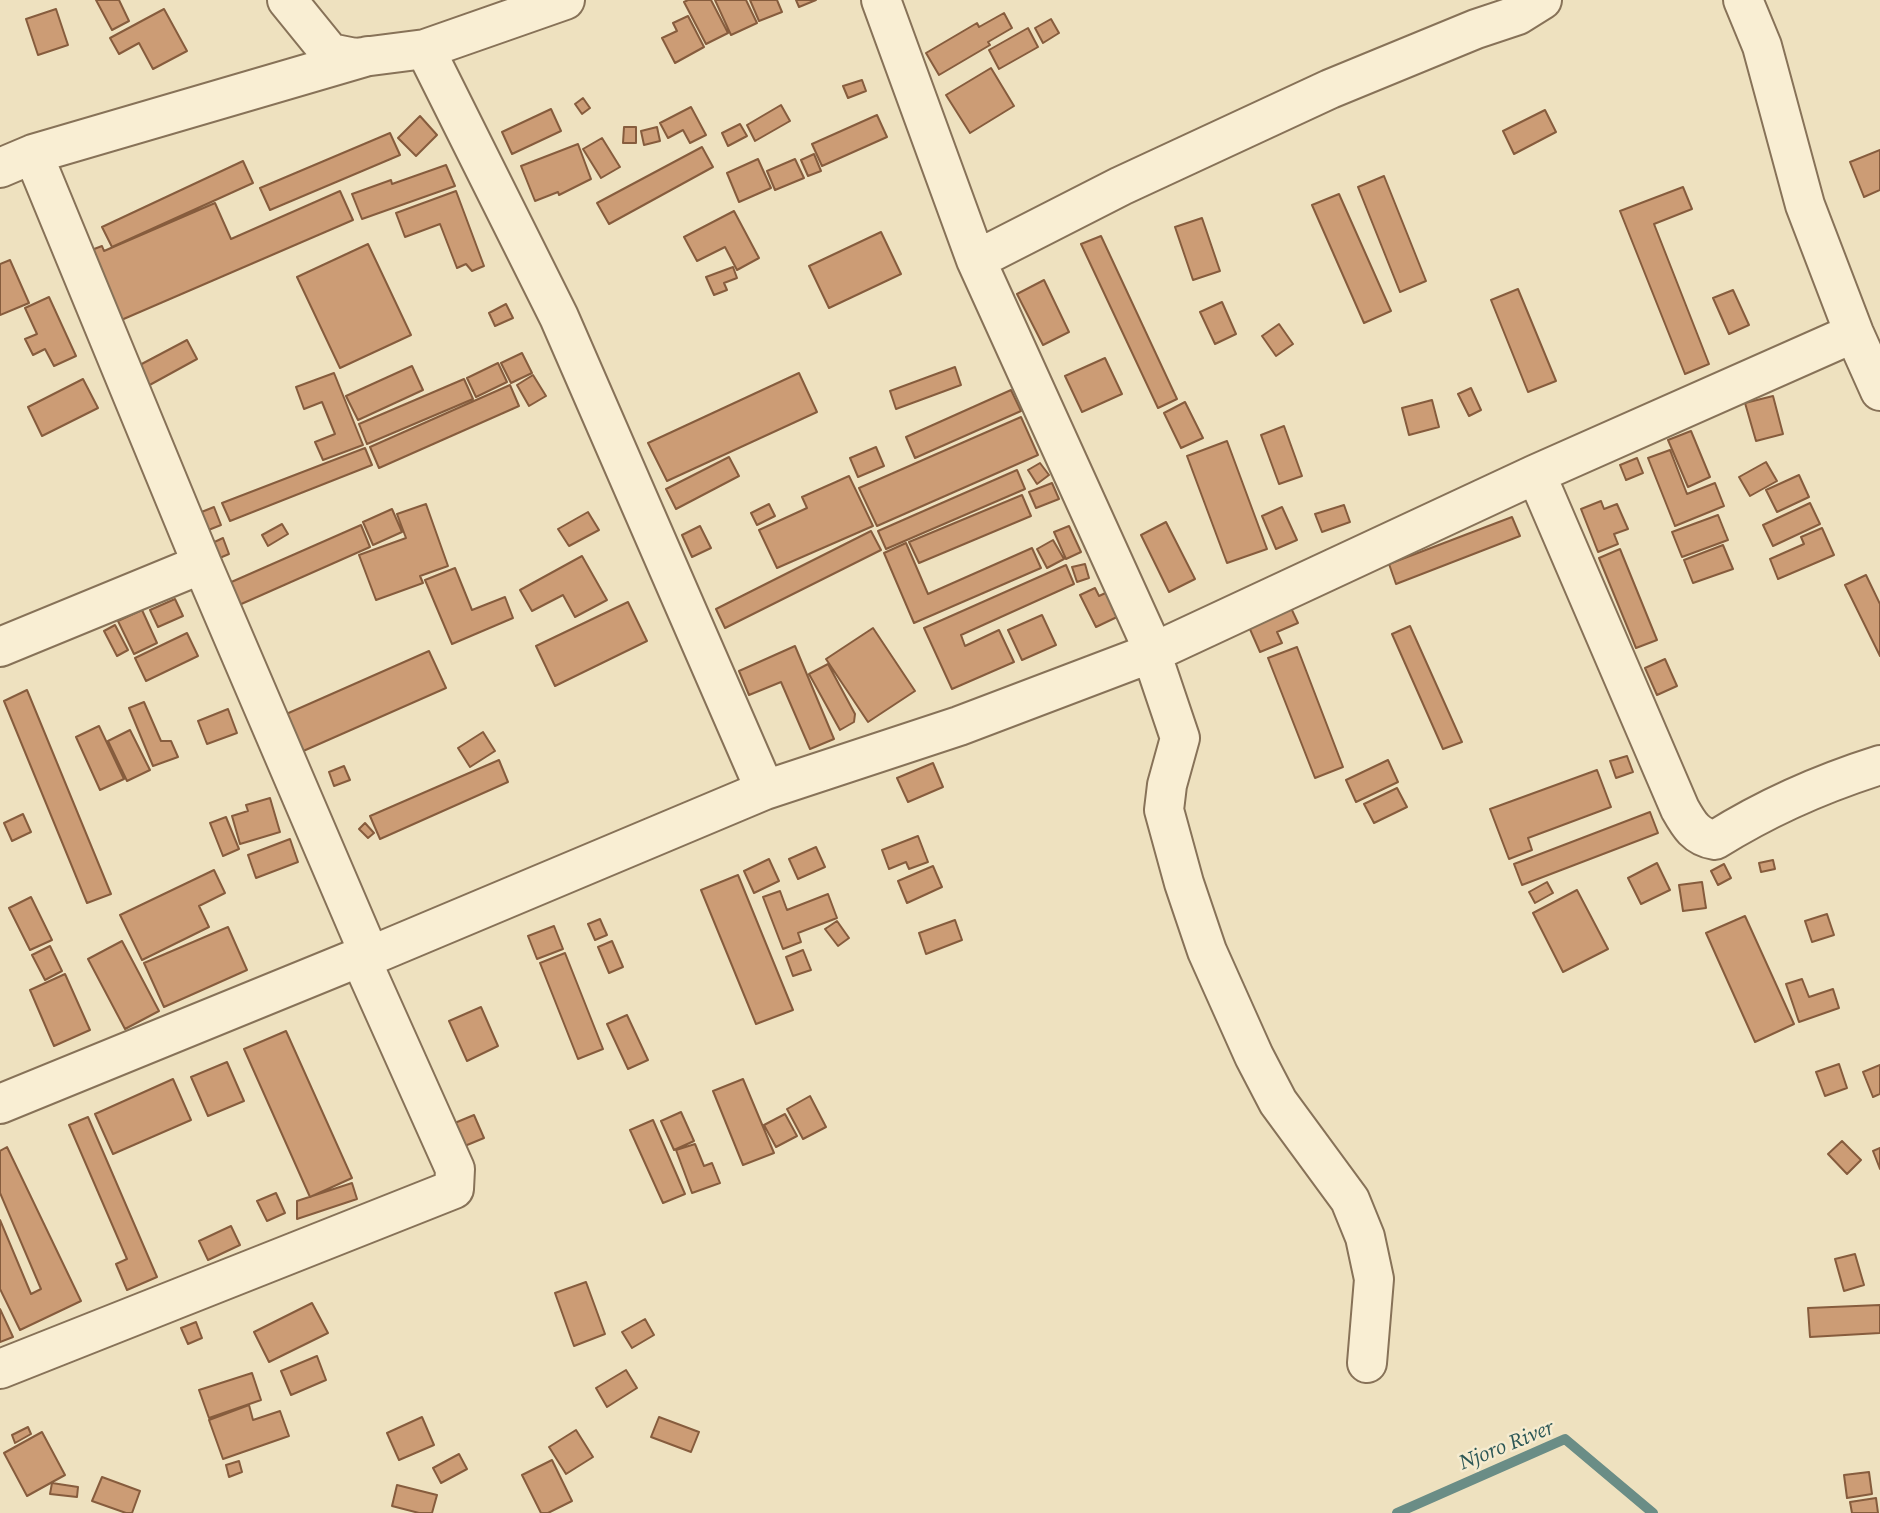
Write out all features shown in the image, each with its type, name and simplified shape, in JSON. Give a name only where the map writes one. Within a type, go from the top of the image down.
[{"type":"street","points":[[287,0],[330,53],[355,58],[425,49],[565,0]]},
{"type":"street","points":[[881,0],[976,260],[1154,652],[1154,661],[1180,738],[1167,785],[1164,810],[1184,883],[1207,951],[1254,1056],[1278,1102],[1350,1200],[1365,1237],[1374,1279],[1367,1363]]},
{"type":"street","points":[[976,260],[1121,186],[1330,89],[1476,29],[1518,15],[1542,0]]},
{"type":"street","points":[[1743,0],[1762,46],[1805,205],[1854,333],[1880,391]]},
{"type":"street","points":[[425,49],[559,317],[765,790]]},
{"type":"street","points":[[0,1369],[454,1189],[455,1169],[202,564],[16,161],[368,56]]},
{"type":"street","points":[[0,1104],[765,790],[959,726],[1154,652],[1536,474],[1854,333]]},
{"type":"street","points":[[1536,474],[1680,809],[1696,833],[1716,840],[1746,821],[1852,774],[1880,765]]},
{"type":"street","points":[[0,647],[202,564]]},
{"type":"building","points":[[96,0],[119,0],[129,21],[112,30]]},
{"type":"building","points":[[711,0],[728,33],[706,44],[684,2]]},
{"type":"building","points":[[715,0],[746,0],[757,23],[731,35]]},
{"type":"building","points":[[750,0],[777,0],[782,12],[759,21]]},
{"type":"building","points":[[796,0],[816,0],[799,7]]},
{"type":"building","points":[[56,9],[68,45],[38,55],[26,19]]},
{"type":"building","points":[[164,9],[187,51],[153,69],[139,43],[119,54],[110,38]]},
{"type":"building","points":[[1004,13],[1012,28],[988,42],[990,45],[939,75],[926,53],[977,23],[979,27]]},
{"type":"building","points":[[688,16],[704,47],[675,63],[662,38],[677,31],[673,23]]},
{"type":"building","points":[[1051,19],[1059,33],[1043,43],[1035,28]]},
{"type":"building","points":[[1028,28],[1038,47],[999,69],[989,50]]},
{"type":"building","points":[[991,68],[1014,106],[970,133],[946,95]]},
{"type":"building","points":[[862,80],[866,91],[848,98],[843,86]]},
{"type":"building","points":[[583,98],[590,108],[582,114],[575,104]]},
{"type":"building","points":[[781,105],[790,121],[755,141],[747,125]]},
{"type":"building","points":[[691,107],[706,135],[690,143],[683,130],[668,138],[660,123]]},
{"type":"building","points":[[551,109],[561,131],[512,154],[502,132]]},
{"type":"building","points":[[1545,110],[1556,132],[1514,154],[1503,131]]},
{"type":"building","points":[[877,115],[887,137],[822,166],[812,144]]},
{"type":"building","points":[[420,116],[437,135],[416,156],[398,138]]},
{"type":"building","points":[[740,124],[747,136],[728,146],[722,133]]},
{"type":"building","points":[[624,127],[636,127],[636,143],[623,143]]},
{"type":"building","points":[[657,127],[660,141],[644,145],[641,131]]},
{"type":"building","points":[[390,133],[400,155],[270,210],[260,188]]},
{"type":"building","points":[[602,138],[620,167],[601,178],[583,149]]},
{"type":"building","points":[[578,144],[591,179],[559,195],[558,192],[535,201],[521,166]]},
{"type":"building","points":[[702,147],[713,167],[609,224],[597,203]]},
{"type":"building","points":[[1880,150],[1880,190],[1864,197],[1850,162]]},
{"type":"building","points":[[814,154],[821,171],[808,176],[801,160]]},
{"type":"building","points":[[758,159],[771,188],[739,202],[727,173]]},
{"type":"building","points":[[795,159],[804,178],[775,190],[767,171]]},
{"type":"building","points":[[243,161],[253,183],[112,247],[102,227]]},
{"type":"building","points":[[446,165],[455,186],[362,219],[352,194],[391,180],[392,184]]},
{"type":"building","points":[[1384,176],[1426,281],[1400,292],[1358,187]]},
{"type":"building","points":[[1683,187],[1692,209],[1654,224],[1709,364],[1685,374],[1620,211]]},
{"type":"building","points":[[340,191],[353,220],[112,324],[81,254],[102,246],[104,251],[215,203],[231,239]]},
{"type":"building","points":[[456,191],[484,266],[472,271],[466,264],[457,268],[440,224],[405,237],[396,213]]},
{"type":"building","points":[[1339,194],[1391,311],[1364,323],[1312,205]]},
{"type":"building","points":[[734,211],[759,258],[737,270],[725,247],[697,261],[684,237]]},
{"type":"building","points":[[1202,218],[1220,271],[1193,280],[1175,227]]},
{"type":"building","points":[[881,232],[901,274],[829,308],[809,266]]},
{"type":"building","points":[[1101,236],[1177,399],[1158,408],[1081,244]]},
{"type":"building","points":[[368,244],[411,335],[340,368],[297,277]]},
{"type":"building","points":[[10,260],[29,303],[0,315],[0,264]]},
{"type":"building","points":[[733,267],[737,278],[724,283],[727,290],[714,295],[706,277]]},
{"type":"building","points":[[1044,280],[1069,332],[1043,345],[1017,294]]},
{"type":"building","points":[[1518,289],[1556,381],[1528,392],[1491,300]]},
{"type":"building","points":[[1733,290],[1749,325],[1729,334],[1713,298]]},
{"type":"building","points":[[49,297],[76,356],[54,366],[45,349],[33,355],[25,339],[37,334],[25,308]]},
{"type":"building","points":[[1222,302],[1236,334],[1215,344],[1200,312]]},
{"type":"building","points":[[506,304],[513,318],[495,326],[489,313]]},
{"type":"building","points":[[1279,324],[1293,344],[1276,356],[1262,336]]},
{"type":"building","points":[[187,340],[197,359],[146,387],[136,367]]},
{"type":"building","points":[[522,353],[532,373],[511,383],[501,363]]},
{"type":"building","points":[[1105,358],[1122,394],[1082,412],[1065,376]]},
{"type":"building","points":[[498,363],[507,382],[476,397],[467,378]]},
{"type":"building","points":[[412,366],[423,390],[358,420],[346,396]]},
{"type":"building","points":[[955,367],[961,385],[896,409],[890,391]]},
{"type":"building","points":[[334,373],[363,445],[323,460],[315,442],[335,434],[322,402],[304,409],[296,387]]},
{"type":"building","points":[[799,373],[817,412],[667,481],[648,443]]},
{"type":"building","points":[[533,375],[546,396],[529,406],[517,385]]},
{"type":"building","points":[[83,379],[98,408],[42,436],[28,407]]},
{"type":"building","points":[[464,379],[473,399],[367,444],[359,424]]},
{"type":"building","points":[[510,385],[519,406],[379,468],[370,447]]},
{"type":"building","points":[[1471,388],[1481,410],[1469,416],[1458,394]]},
{"type":"building","points":[[1011,390],[1021,411],[915,458],[906,437]]},
{"type":"building","points":[[1773,396],[1783,434],[1756,441],[1745,403]]},
{"type":"building","points":[[1432,400],[1439,427],[1409,435],[1402,408]]},
{"type":"building","points":[[1185,402],[1203,438],[1181,448],[1164,413]]},
{"type":"building","points":[[1021,417],[1038,455],[877,526],[859,488]]},
{"type":"building","points":[[1284,426],[1302,476],[1279,484],[1261,435]]},
{"type":"building","points":[[1691,431],[1710,477],[1688,487],[1668,440]]},
{"type":"building","points":[[1227,441],[1267,549],[1227,563],[1187,456]]},
{"type":"building","points":[[876,447],[884,466],[858,477],[850,458]]},
{"type":"building","points":[[365,448],[372,465],[230,521],[222,503]]},
{"type":"building","points":[[1670,450],[1687,494],[1715,483],[1724,506],[1675,526],[1648,458]]},
{"type":"building","points":[[729,457],[739,476],[676,509],[666,489]]},
{"type":"building","points":[[1637,458],[1643,473],[1626,480],[1620,465]]},
{"type":"building","points":[[1766,462],[1777,481],[1750,496],[1739,477]]},
{"type":"building","points":[[1040,463],[1049,475],[1037,484],[1028,470]]},
{"type":"building","points":[[1017,470],[1025,489],[886,549],[878,531]]},
{"type":"building","points":[[1799,475],[1809,497],[1777,512],[1766,490]]},
{"type":"building","points":[[849,476],[873,526],[777,568],[759,530],[807,508],[802,497]]},
{"type":"building","points":[[1052,483],[1059,499],[1036,508],[1029,492]]},
{"type":"building","points":[[1022,495],[1031,516],[919,563],[909,542]]},
{"type":"building","points":[[1601,501],[1604,509],[1617,504],[1628,529],[1614,534],[1618,544],[1598,552],[1581,509]]},
{"type":"building","points":[[1810,503],[1820,524],[1773,546],[1763,525]]},
{"type":"building","points":[[426,504],[448,566],[420,576],[423,583],[376,600],[359,555],[406,538],[397,514]]},
{"type":"building","points":[[769,504],[775,516],[757,525],[751,513]]},
{"type":"building","points":[[1344,505],[1350,522],[1322,532],[1315,514]]},
{"type":"building","points":[[214,507],[221,525],[201,533],[194,515]]},
{"type":"building","points":[[1282,507],[1297,540],[1276,549],[1262,516]]},
{"type":"building","points":[[392,509],[402,532],[373,545],[363,522]]},
{"type":"building","points":[[588,512],[599,530],[569,546],[558,529]]},
{"type":"building","points":[[1718,515],[1728,540],[1682,557],[1672,532]]},
{"type":"building","points":[[1512,517],[1520,536],[1396,584],[1389,564]]},
{"type":"building","points":[[1166,522],[1195,579],[1169,592],[1141,535]]},
{"type":"building","points":[[282,524],[288,534],[268,546],[262,535]]},
{"type":"building","points":[[361,525],[370,547],[230,609],[220,587]]},
{"type":"building","points":[[700,526],[711,548],[692,557],[682,535]]},
{"type":"building","points":[[1069,526],[1081,552],[1066,559],[1054,532]]},
{"type":"building","points":[[1822,528],[1834,555],[1778,579],[1770,559],[1804,544],[1801,537]]},
{"type":"building","points":[[871,531],[881,550],[725,628],[716,609]]},
{"type":"building","points":[[223,538],[229,554],[215,560],[208,545]]},
{"type":"building","points":[[1053,540],[1064,559],[1047,568],[1037,549]]},
{"type":"building","points":[[906,543],[928,594],[1032,548],[1041,568],[914,623],[884,553]]},
{"type":"building","points":[[1723,545],[1733,569],[1693,583],[1684,560]]},
{"type":"building","points":[[1620,549],[1657,640],[1636,648],[1599,558]]},
{"type":"building","points":[[582,556],[607,600],[575,617],[563,595],[532,611],[520,590]]},
{"type":"building","points":[[1085,564],[1089,578],[1077,582],[1072,567]]},
{"type":"building","points":[[1066,565],[1074,584],[961,635],[965,646],[999,630],[1014,662],[952,689],[924,628]]},
{"type":"building","points":[[455,568],[472,610],[505,597],[513,618],[452,644],[425,580]]},
{"type":"building","points":[[1866,575],[1880,604],[1880,656],[1845,585]]},
{"type":"building","points":[[1095,588],[1099,596],[1112,590],[1117,617],[1096,627],[1080,595]]},
{"type":"building","points":[[175,599],[183,616],[158,627],[150,610]]},
{"type":"building","points":[[628,602],[647,641],[555,686],[536,646]]},
{"type":"building","points":[[1291,608],[1298,623],[1277,632],[1282,643],[1260,652],[1249,627]]},
{"type":"building","points":[[142,610],[157,643],[134,654],[118,621]]},
{"type":"building","points":[[1042,615],[1056,645],[1022,660],[1008,630]]},
{"type":"building","points":[[115,625],[128,650],[117,656],[104,631]]},
{"type":"building","points":[[1410,626],[1462,742],[1443,749],[1392,634]]},
{"type":"building","points":[[873,628],[915,691],[868,722],[826,659]]},
{"type":"building","points":[[187,633],[198,656],[146,681],[135,658]]},
{"type":"building","points":[[795,646],[834,739],[810,749],[781,682],[749,695],[739,671]]},
{"type":"building","points":[[1297,647],[1343,767],[1315,778],[1268,658]]},
{"type":"building","points":[[429,651],[446,688],[301,752],[284,715]]},
{"type":"building","points":[[1665,659],[1677,686],[1657,695],[1645,668]]},
{"type":"building","points":[[828,664],[855,714],[854,722],[840,730],[809,674]]},
{"type":"building","points":[[27,690],[111,894],[87,903],[4,701]]},
{"type":"building","points":[[144,702],[161,741],[171,741],[178,757],[153,766],[129,708]]},
{"type":"building","points":[[228,709],[237,733],[207,744],[198,721]]},
{"type":"building","points":[[99,726],[124,779],[100,790],[76,737]]},
{"type":"building","points":[[130,730],[150,770],[127,781],[108,741]]},
{"type":"building","points":[[483,732],[495,751],[470,767],[458,748]]},
{"type":"building","points":[[1627,756],[1633,772],[1616,778],[1610,761]]},
{"type":"building","points":[[499,760],[508,782],[380,839],[370,816]]},
{"type":"building","points":[[1388,760],[1398,782],[1356,802],[1346,780]]},
{"type":"building","points":[[933,763],[943,787],[908,802],[897,778]]},
{"type":"building","points":[[344,766],[350,780],[334,786],[329,772]]},
{"type":"building","points":[[1597,770],[1611,807],[1528,838],[1532,850],[1509,859],[1490,809]]},
{"type":"building","points":[[1397,788],[1407,807],[1374,823],[1364,804]]},
{"type":"building","points":[[270,798],[280,832],[240,844],[232,816],[248,811],[246,805]]},
{"type":"building","points":[[1650,812],[1658,833],[1522,885],[1514,864]]},
{"type":"building","points":[[23,814],[31,832],[12,841],[4,823]]},
{"type":"building","points":[[226,817],[239,849],[223,856],[210,823]]},
{"type":"building","points":[[365,823],[374,833],[368,838],[359,829]]},
{"type":"building","points":[[918,836],[928,862],[909,869],[906,862],[889,869],[882,850]]},
{"type":"building","points":[[290,839],[298,862],[256,878],[248,855]]},
{"type":"building","points":[[816,847],[825,867],[798,879],[789,859]]},
{"type":"building","points":[[769,859],[779,881],[754,893],[744,871]]},
{"type":"building","points":[[1773,860],[1775,869],[1761,872],[1759,863]]},
{"type":"building","points":[[1657,863],[1670,890],[1641,904],[1628,878]]},
{"type":"building","points":[[1724,864],[1731,878],[1718,885],[1711,871]]},
{"type":"building","points":[[933,866],[942,887],[907,903],[898,881]]},
{"type":"building","points":[[214,870],[225,893],[199,906],[209,927],[142,960],[120,915]]},
{"type":"building","points":[[738,875],[793,1010],[756,1024],[701,890]]},
{"type":"building","points":[[1547,882],[1553,893],[1535,903],[1529,892]]},
{"type":"building","points":[[1702,882],[1706,908],[1683,911],[1679,885]]},
{"type":"building","points":[[1577,890],[1608,949],[1563,972],[1533,913]]},
{"type":"building","points":[[780,891],[787,910],[828,894],[837,918],[798,933],[801,942],[783,949],[763,897]]},
{"type":"building","points":[[31,897],[52,940],[30,950],[9,908]]},
{"type":"building","points":[[1827,914],[1834,935],[1812,942],[1805,921]]},
{"type":"building","points":[[1745,916],[1794,1024],[1755,1042],[1706,933]]},
{"type":"building","points":[[600,919],[607,935],[595,940],[588,924]]},
{"type":"building","points":[[955,920],[962,940],[926,954],[919,933]]},
{"type":"building","points":[[837,921],[849,938],[838,946],[825,929]]},
{"type":"building","points":[[554,926],[563,949],[537,959],[528,936]]},
{"type":"building","points":[[228,927],[247,970],[164,1007],[144,963]]},
{"type":"building","points":[[122,941],[159,1011],[125,1029],[88,959]]},
{"type":"building","points":[[612,941],[623,967],[609,973],[598,947]]},
{"type":"building","points":[[50,946],[62,971],[45,980],[32,955]]},
{"type":"building","points":[[803,950],[811,970],[793,976],[786,957]]},
{"type":"building","points":[[565,953],[603,1049],[578,1059],[540,963]]},
{"type":"building","points":[[65,974],[90,1030],[54,1046],[30,990]]},
{"type":"building","points":[[1802,979],[1809,997],[1833,989],[1839,1008],[1799,1022],[1786,984]]},
{"type":"building","points":[[481,1007],[498,1046],[467,1061],[449,1021]]},
{"type":"building","points":[[627,1015],[648,1060],[628,1069],[607,1024]]},
{"type":"building","points":[[286,1031],[352,1178],[310,1197],[244,1049]]},
{"type":"building","points":[[227,1062],[244,1101],[208,1116],[191,1077]]},
{"type":"building","points":[[1839,1064],[1847,1088],[1825,1096],[1816,1072]]},
{"type":"building","points":[[1880,1065],[1880,1094],[1873,1097],[1863,1072]]},
{"type":"building","points":[[173,1079],[191,1120],[113,1154],[95,1114]]},
{"type":"building","points":[[743,1079],[774,1153],[743,1165],[713,1091]]},
{"type":"building","points":[[810,1096],[826,1127],[803,1139],[787,1109]]},
{"type":"building","points":[[681,1112],[694,1141],[674,1150],[661,1121]]},
{"type":"building","points":[[785,1114],[797,1136],[776,1147],[764,1125]]},
{"type":"building","points":[[474,1115],[484,1138],[455,1150],[445,1127]]},
{"type":"building","points":[[88,1117],[157,1277],[127,1290],[116,1264],[127,1259],[69,1125]]},
{"type":"building","points":[[653,1120],[685,1194],[663,1203],[630,1130]]},
{"type":"building","points":[[1842,1141],[1861,1160],[1847,1174],[1828,1154]]},
{"type":"building","points":[[695,1144],[704,1166],[712,1163],[720,1183],[692,1193],[676,1150]]},
{"type":"building","points":[[7,1147],[81,1301],[20,1330],[0,1289],[0,1220],[31,1294],[41,1289],[0,1193],[0,1151]]},
{"type":"building","points":[[1880,1148],[1880,1169],[1873,1151]]},
{"type":"building","points":[[352,1183],[357,1199],[297,1219],[297,1201]]},
{"type":"building","points":[[276,1193],[285,1213],[267,1221],[257,1201]]},
{"type":"building","points":[[231,1226],[240,1245],[208,1260],[199,1241]]},
{"type":"building","points":[[1855,1254],[1864,1285],[1844,1291],[1835,1259]]},
{"type":"building","points":[[586,1282],[605,1334],[574,1346],[555,1293]]},
{"type":"building","points":[[312,1303],[328,1333],[269,1362],[254,1332]]},
{"type":"building","points":[[1880,1305],[1880,1333],[1810,1337],[1808,1308]]},
{"type":"building","points":[[0,1309],[13,1337],[0,1342]]},
{"type":"building","points":[[645,1319],[654,1335],[632,1348],[622,1332]]},
{"type":"building","points":[[196,1322],[202,1338],[188,1344],[181,1328]]},
{"type":"building","points":[[317,1356],[326,1380],[291,1395],[281,1371]]},
{"type":"building","points":[[626,1370],[637,1388],[607,1407],[596,1388]]},
{"type":"building","points":[[252,1373],[261,1400],[209,1418],[199,1390]]},
{"type":"building","points":[[249,1405],[253,1420],[280,1411],[289,1436],[223,1459],[209,1420]]},
{"type":"building","points":[[422,1417],[434,1445],[399,1460],[387,1433]]},
{"type":"building","points":[[659,1417],[699,1432],[691,1452],[651,1437]]},
{"type":"building","points":[[28,1427],[31,1434],[15,1443],[12,1435]]},
{"type":"building","points":[[576,1430],[593,1457],[566,1474],[549,1447]]},
{"type":"building","points":[[42,1432],[65,1475],[27,1496],[4,1453]]},
{"type":"building","points":[[459,1454],[467,1469],[441,1483],[433,1468]]},
{"type":"building","points":[[552,1460],[572,1501],[548,1513],[541,1513],[522,1475]]},
{"type":"building","points":[[239,1461],[242,1472],[229,1477],[226,1465]]},
{"type":"building","points":[[1869,1472],[1872,1494],[1847,1498],[1844,1475]]},
{"type":"building","points":[[102,1477],[140,1491],[132,1513],[92,1501]]},
{"type":"building","points":[[52,1483],[78,1487],[77,1497],[50,1494]]},
{"type":"building","points":[[397,1485],[437,1495],[432,1513],[419,1513],[392,1506]]},
{"type":"building","points":[[1876,1498],[1878,1513],[1852,1513],[1850,1502]]},
{"type":"waterway","name":"Njoro River","points":[[1397,1513],[1565,1439],[1653,1513]]}]
